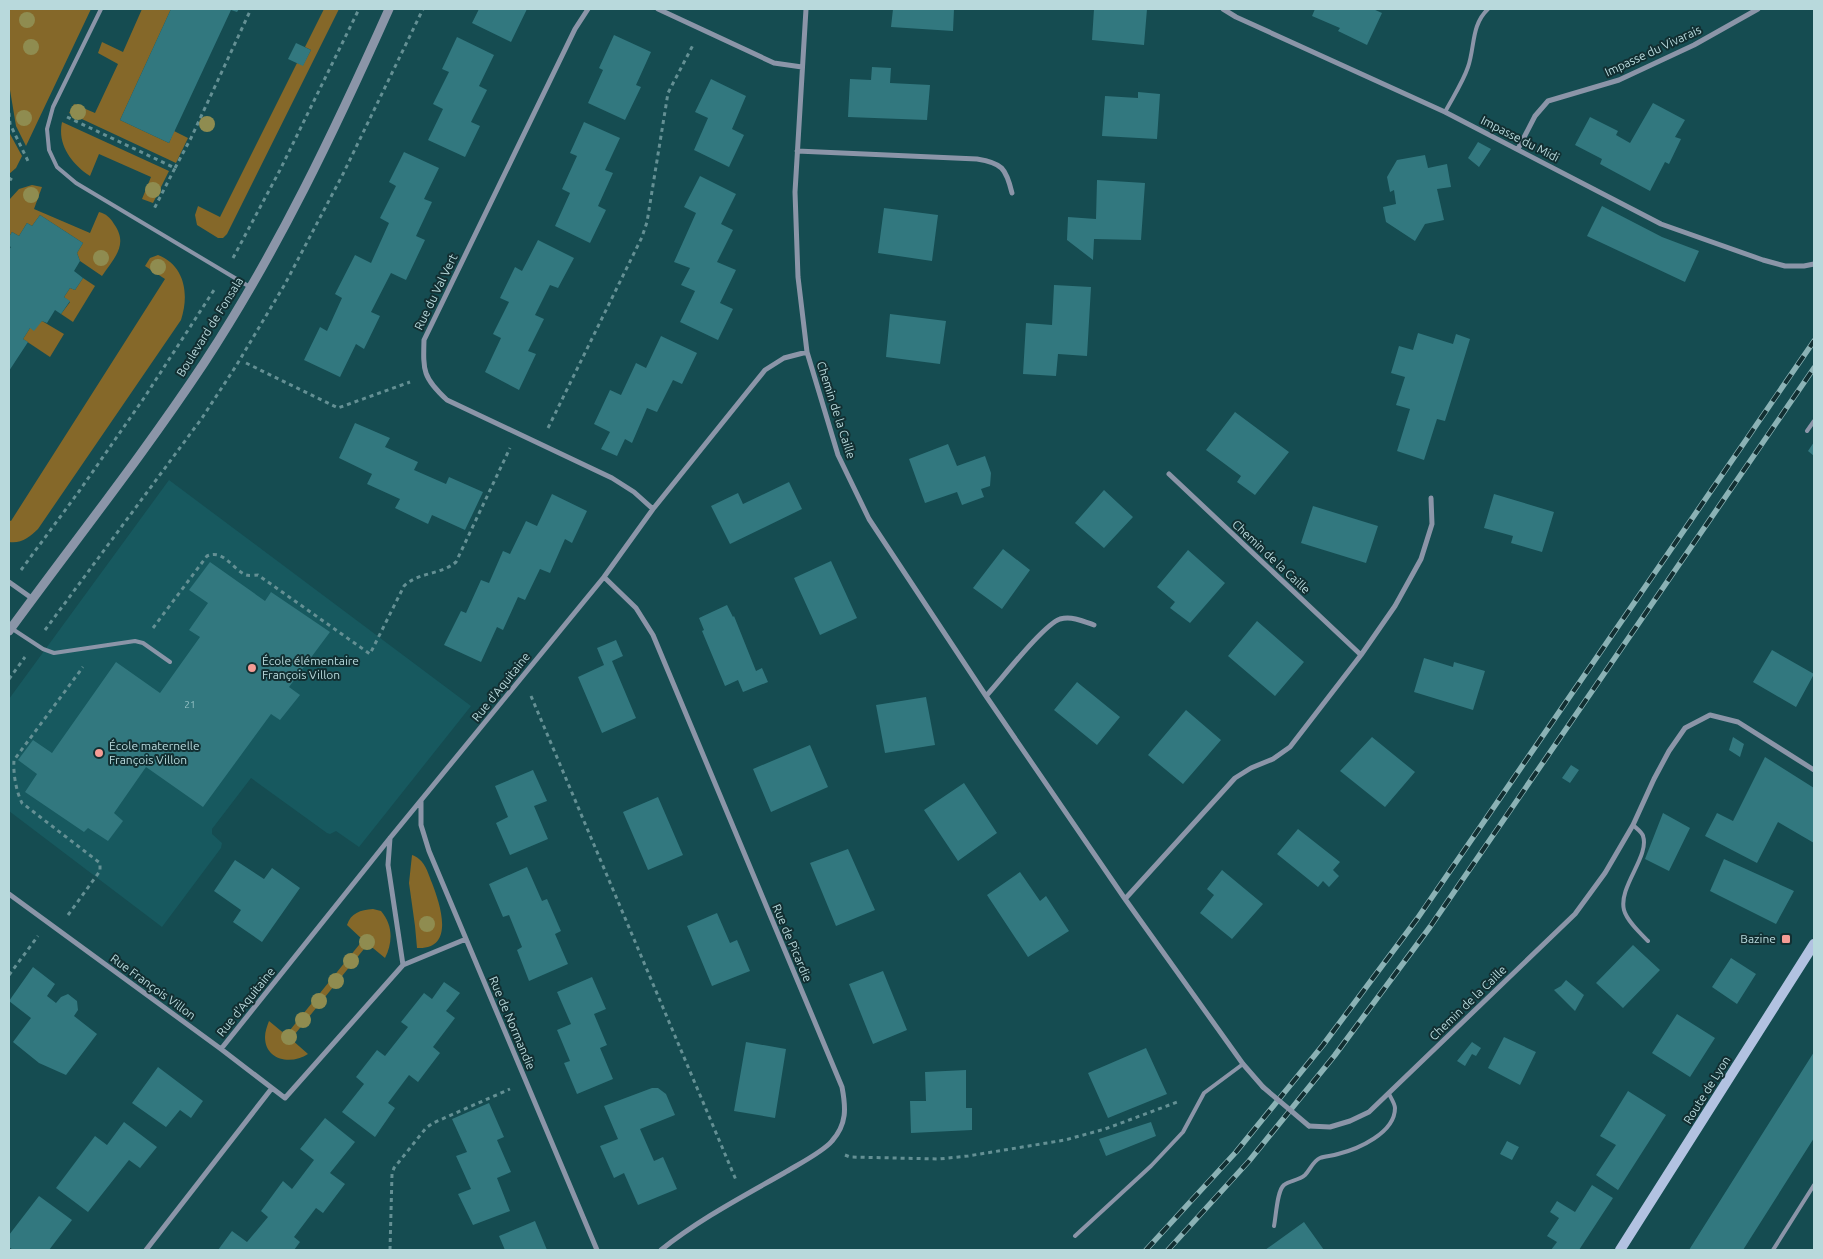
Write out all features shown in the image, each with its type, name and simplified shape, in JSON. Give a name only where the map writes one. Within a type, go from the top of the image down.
[{"type":"main road","name":"Route de Lyon","points":[[1620,1250],[1814,944]]},
{"type":"street","name":"Boulevard de Fonsala","points":[[10,630],[149,442],[205,362],[250,287],[295,205],[357,81],[389,9]]},
{"type":"street","name":"Rue du Val Vert","points":[[588,9],[574,29],[424,340],[423,363],[430,385],[447,400],[612,478],[634,492],[653,509]]},
{"type":"street","points":[[658,9],[774,63],[802,67]]},
{"type":"street","name":"Chemin de la Caille","points":[[806,9],[795,192],[798,278],[807,352],[838,455],[869,520],[986,696],[1125,899],[1243,1064],[1263,1086],[1308,1126],[1330,1127],[1350,1121],[1369,1112],[1576,914],[1605,873],[1633,825],[1669,750],[1685,728],[1710,715],[1738,722],[1814,770]]},
{"type":"street","name":"Impasse du Midi","points":[[1223,9],[1236,17],[1445,112],[1661,224],[1785,266],[1814,264]]},
{"type":"street","name":"Impasse du Vivarais","points":[[1518,149],[1535,116],[1548,101],[1619,80],[1694,45],[1758,9]]},
{"type":"street","points":[[797,151],[977,159],[993,162],[1007,173],[1012,192]]},
{"type":"street","name":"Rue d'Aquitaine","points":[[221,1049],[390,838],[604,577],[653,509],[765,370],[784,358],[807,352]]},
{"type":"street","name":"Chemin de la Caille","points":[[1169,474],[1361,655]]},
{"type":"street","points":[[1125,899],[1235,778],[1251,768],[1273,759],[1290,747],[1361,655],[1395,606],[1421,559],[1432,524],[1430,498]]},
{"type":"street","name":"Rue de Picardie","points":[[604,577],[636,608],[653,636],[842,1088],[846,1107],[844,1123],[832,1142],[801,1163],[681,1234],[661,1250]]},
{"type":"street","points":[[10,583],[33,599]]},
{"type":"street","points":[[986,696],[1046,627],[1060,619],[1077,618],[1094,625]]},
{"type":"street","name":"Rue de Normandie","points":[[422,801],[422,825],[429,851],[597,1250]]},
{"type":"street","points":[[390,838],[388,865],[403,965],[466,939]]},
{"type":"street","name":"Rue François Villon","points":[[9,894],[285,1098],[403,965]]},
{"type":"street","points":[[146,1250],[272,1088]]},
{"type":"lane","points":[[101,9],[52,110],[47,129],[49,150],[57,167],[76,183],[250,287]]},
{"type":"lane","points":[[1445,112],[1468,68],[1478,21],[1488,9]]},
{"type":"lane","points":[[1807,431],[1814,421]]},
{"type":"lane","points":[[10,630],[45,650],[54,653],[135,642],[142,643],[170,662]]},
{"type":"lane","points":[[1633,825],[1643,835],[1644,843],[1626,891],[1624,911],[1648,941]]},
{"type":"lane","points":[[1076,1236],[1151,1166],[1183,1132],[1204,1093],[1243,1064]]},
{"type":"lane","points":[[1274,1226],[1280,1191],[1284,1185],[1299,1180],[1312,1168],[1315,1161],[1361,1147],[1380,1134],[1393,1119],[1395,1106],[1389,1094]]},
{"type":"lane","points":[[1773,1250],[1814,1185]]},
{"type":"path","points":[[146,225],[191,138],[252,9]]},
{"type":"path","points":[[10,583],[80,490],[139,406],[225,272],[280,170],[359,9]]},
{"type":"path","points":[[540,444],[648,222],[668,93],[702,29]]},
{"type":"path","points":[[52,110],[175,168]]},
{"type":"path","points":[[9,113],[10,124],[28,161]]},
{"type":"path","points":[[246,363],[338,408],[428,376]]},
{"type":"path","points":[[142,643],[207,556],[212,554],[220,555],[246,575],[258,575],[370,654],[404,586],[410,580],[450,567],[456,562],[517,433]]},
{"type":"path","points":[[57,929],[100,871],[100,863],[22,803],[13,767],[14,760],[97,648]]},
{"type":"path","points":[[517,683],[533,698],[743,1197]]},
{"type":"path","points":[[9,975],[48,923]]},
{"type":"path","points":[[390,1250],[392,1174],[394,1168],[426,1128],[433,1123],[526,1082]]},
{"type":"path","points":[[832,1142],[841,1153],[850,1157],[939,1159],[968,1156],[1065,1140],[1105,1129],[1204,1093]]},
{"type":"shaded area","points":[[9,9],[91,9],[26,146],[16,126],[9,84]]},
{"type":"shaded area","points":[[142,9],[171,9],[120,120],[169,143],[174,131],[188,138],[176,163],[69,113],[74,104],[95,113],[118,64],[98,53],[102,42],[123,52]]},
{"type":"shaded area","points":[[324,9],[339,9],[227,234],[223,238],[218,238],[197,225],[195,215],[198,206],[220,217],[297,63],[303,65],[311,50],[305,47]]},
{"type":"shaded area","points":[[62,122],[169,171],[153,203],[142,199],[151,177],[99,154],[90,176],[77,166],[64,146],[61,130]]},
{"type":"shaded area","points":[[9,132],[22,156],[16,168],[9,174]]},
{"type":"shaded area","points":[[32,185],[42,187],[34,209],[90,233],[99,212],[111,219],[118,232],[120,245],[115,257],[102,276],[80,261],[77,253],[83,243],[40,215],[32,226],[27,223],[19,236],[12,232],[9,237],[9,200],[19,189]]},
{"type":"shaded area","points":[[158,255],[175,266],[180,274],[185,292],[181,320],[38,529],[25,539],[9,542],[9,520],[11,521],[165,279],[145,266],[150,258]]},
{"type":"shaded area","points":[[83,278],[95,286],[73,322],[61,314],[70,302],[64,297],[70,288],[75,290]]},
{"type":"shaded area","points":[[42,321],[64,334],[50,357],[23,339],[30,328]]},
{"type":"shaded area","points":[[169,480],[471,706],[359,847],[336,831],[330,834],[327,833],[251,778],[212,829],[212,834],[222,843],[221,848],[162,927],[9,811],[9,699]]},
{"type":"shaded area","points":[[412,855],[418,858],[425,867],[439,902],[442,924],[441,934],[437,942],[429,947],[417,948],[409,883]]},
{"type":"shaded area","points":[[373,909],[381,911],[390,928],[388,952],[385,958],[368,944],[291,1039],[308,1054],[287,1060],[274,1056],[266,1045],[265,1035],[269,1021],[286,1035],[363,940],[347,925],[351,918],[360,911]]},
{"type":"building","points":[[171,9],[239,9],[237,12],[231,10],[169,143],[120,120]]},
{"type":"building","points":[[479,9],[527,9],[511,42],[472,23]]},
{"type":"building","points":[[893,9],[954,9],[953,31],[891,27]]},
{"type":"building","points":[[1094,9],[1147,9],[1144,45],[1092,40]]},
{"type":"building","points":[[1315,9],[1373,9],[1382,13],[1367,45],[1338,31],[1340,28],[1312,16]]},
{"type":"building","points":[[614,35],[651,52],[636,85],[641,87],[625,120],[588,103],[603,70],[599,68]]},
{"type":"building","points":[[457,37],[494,55],[479,86],[487,90],[471,122],[480,126],[465,157],[428,140],[443,109],[433,104],[449,72],[442,69]]},
{"type":"building","points":[[296,43],[311,50],[303,66],[288,59]]},
{"type":"building","points":[[872,67],[891,68],[890,83],[930,85],[927,120],[848,117],[850,79],[871,80]]},
{"type":"building","points":[[711,79],[746,96],[732,129],[744,135],[729,167],[694,150],[708,118],[695,112]]},
{"type":"building","points":[[1138,92],[1160,94],[1157,139],[1102,136],[1105,96],[1138,98]]},
{"type":"building","points":[[1653,103],[1685,120],[1675,137],[1681,139],[1669,164],[1665,162],[1650,191],[1600,164],[1602,159],[1575,145],[1590,117],[1618,131],[1616,135],[1630,143]]},
{"type":"building","points":[[584,122],[620,138],[605,170],[613,173],[598,206],[606,210],[590,243],[555,226],[570,193],[562,189],[577,156],[570,153]]},
{"type":"building","points":[[1478,142],[1491,149],[1479,167],[1468,158]]},
{"type":"building","points":[[404,152],[439,168],[424,199],[432,202],[416,236],[425,240],[406,280],[391,273],[371,312],[380,316],[364,349],[356,344],[340,377],[304,360],[320,327],[327,331],[342,298],[335,294],[355,255],[371,263],[389,223],[380,218],[396,186],[389,182]]},
{"type":"building","points":[[1425,155],[1428,168],[1447,164],[1451,187],[1437,189],[1444,220],[1425,224],[1415,241],[1386,222],[1383,207],[1396,204],[1394,190],[1390,192],[1387,177],[1397,160]]},
{"type":"building","points":[[700,176],[736,194],[721,224],[733,230],[717,262],[736,270],[720,303],[733,309],[718,340],[680,322],[695,291],[681,285],[690,268],[674,262],[696,213],[684,207]]},
{"type":"building","points":[[1097,180],[1145,183],[1141,240],[1094,239],[1093,260],[1067,240],[1068,217],[1096,219]]},
{"type":"building","points":[[1602,206],[1662,237],[1699,251],[1685,282],[1587,236]]},
{"type":"building","points":[[884,208],[938,215],[932,261],[878,253]]},
{"type":"building","points":[[40,215],[83,243],[77,253],[80,261],[74,271],[83,278],[75,290],[70,288],[64,297],[70,301],[61,314],[55,310],[47,323],[42,321],[34,331],[30,328],[23,339],[28,342],[9,371],[9,250],[11,247],[9,246],[9,237],[12,232],[19,236],[27,223],[32,226]]},
{"type":"building","points":[[538,240],[574,258],[558,288],[550,285],[535,315],[544,319],[528,351],[536,354],[519,390],[485,372],[501,338],[493,334],[509,302],[500,298],[515,267],[522,271]]},
{"type":"building","points":[[1054,285],[1091,287],[1087,356],[1058,354],[1056,376],[1023,374],[1026,323],[1052,325]]},
{"type":"building","points":[[890,314],[946,321],[940,364],[886,357]]},
{"type":"building","points":[[1418,333],[1453,344],[1456,334],[1470,339],[1445,421],[1437,419],[1424,460],[1397,451],[1410,409],[1396,405],[1405,377],[1391,373],[1399,346],[1413,350]]},
{"type":"building","points":[[661,336],[697,353],[682,384],[673,380],[657,412],[647,408],[632,443],[625,439],[617,456],[601,449],[610,432],[594,424],[610,390],[621,395],[636,363],[646,368]]},
{"type":"building","points":[[1235,412],[1289,452],[1255,495],[1237,482],[1241,476],[1206,450]]},
{"type":"building","points":[[355,423],[390,438],[385,447],[418,462],[414,470],[446,484],[449,477],[483,492],[465,530],[432,515],[428,524],[395,508],[400,499],[367,484],[372,474],[339,458]]},
{"type":"building","points":[[1814,442],[1814,456],[1808,451]]},
{"type":"building","points":[[948,444],[957,466],[985,456],[991,473],[990,486],[981,489],[984,497],[962,505],[957,492],[925,503],[909,459]]},
{"type":"building","points":[[789,482],[802,509],[730,544],[711,506],[738,493],[743,504]]},
{"type":"building","points":[[1104,490],[1133,517],[1104,548],[1075,523]]},
{"type":"building","points":[[552,494],[587,511],[572,543],[565,539],[550,573],[540,569],[525,600],[518,597],[503,630],[497,627],[481,662],[444,645],[461,611],[466,613],[481,580],[489,583],[503,551],[510,554],[526,521],[537,526]]},
{"type":"building","points":[[1494,494],[1554,512],[1542,552],[1511,543],[1513,536],[1484,528]]},
{"type":"building","points":[[1313,506],[1378,526],[1366,563],[1301,543]]},
{"type":"building","points":[[1003,549],[1030,570],[1002,609],[973,588]]},
{"type":"building","points":[[1188,550],[1225,583],[1190,623],[1170,608],[1175,602],[1157,587]]},
{"type":"building","points":[[831,561],[857,618],[820,635],[794,578]]},
{"type":"building","points":[[210,562],[265,601],[271,592],[330,632],[289,687],[300,695],[280,720],[271,714],[203,807],[146,767],[114,813],[123,821],[108,841],[88,828],[84,832],[25,792],[37,774],[18,760],[33,740],[52,753],[116,662],[160,693],[200,637],[189,630],[208,603],[189,590]]},
{"type":"building","points":[[727,605],[734,616],[756,671],[762,668],[768,682],[743,692],[738,680],[725,686],[702,631],[704,630],[699,618]]},
{"type":"building","points":[[1257,621],[1304,662],[1275,696],[1228,656]]},
{"type":"building","points":[[616,640],[623,656],[612,661],[636,718],[602,733],[578,677],[604,665],[597,648]]},
{"type":"building","points":[[1772,650],[1814,674],[1796,707],[1753,682]]},
{"type":"building","points":[[1424,658],[1453,667],[1454,662],[1485,671],[1473,710],[1414,692]]},
{"type":"building","points":[[1077,682],[1120,717],[1097,745],[1054,710]]},
{"type":"building","points":[[926,697],[935,745],[885,753],[876,705]]},
{"type":"building","points":[[1186,710],[1221,740],[1183,784],[1148,755]]},
{"type":"building","points":[[1372,737],[1415,772],[1385,807],[1340,771]]},
{"type":"building","points":[[1733,737],[1744,744],[1740,757],[1729,750]]},
{"type":"building","points":[[810,745],[828,787],[771,812],[753,769]]},
{"type":"building","points":[[1765,757],[1814,788],[1814,843],[1778,822],[1757,863],[1705,836],[1717,813],[1733,821]]},
{"type":"building","points":[[1571,765],[1579,770],[1570,783],[1562,778]]},
{"type":"building","points":[[533,770],[547,801],[534,806],[548,839],[510,855],[496,823],[508,817],[495,786]]},
{"type":"building","points":[[964,783],[997,833],[958,861],[924,810]]},
{"type":"building","points":[[658,797],[683,855],[648,870],[623,812]]},
{"type":"building","points":[[1663,813],[1690,828],[1669,871],[1645,859]]},
{"type":"building","points":[[1298,829],[1340,862],[1333,870],[1339,876],[1329,887],[1323,881],[1318,887],[1277,854]]},
{"type":"building","points":[[848,849],[875,910],[836,926],[810,863]]},
{"type":"building","points":[[1724,859],[1794,891],[1776,924],[1710,891]]},
{"type":"building","points":[[235,860],[264,879],[272,868],[300,888],[262,942],[233,922],[241,910],[214,891]]},
{"type":"building","points":[[527,867],[542,901],[547,899],[561,931],[555,934],[568,964],[529,981],[517,950],[522,947],[509,915],[503,917],[489,884]]},
{"type":"building","points":[[1222,870],[1263,904],[1232,939],[1200,913],[1214,895],[1207,889]]},
{"type":"building","points":[[1020,872],[1040,901],[1046,896],[1069,931],[1028,957],[987,895]]},
{"type":"building","points":[[717,913],[730,943],[737,940],[750,971],[712,986],[687,926]]},
{"type":"building","points":[[1633,945],[1660,970],[1623,1008],[1596,983]]},
{"type":"building","points":[[1731,958],[1756,974],[1737,1004],[1712,987]]},
{"type":"building","points":[[33,967],[55,984],[47,996],[56,1003],[61,997],[68,994],[77,1001],[78,1010],[74,1016],[97,1034],[66,1075],[39,1063],[13,1042],[31,1018],[9,1001]]},
{"type":"building","points":[[883,971],[907,1030],[873,1044],[849,984]]},
{"type":"building","points":[[592,977],[606,1009],[594,1014],[607,1045],[600,1048],[613,1079],[577,1094],[564,1063],[570,1061],[557,1030],[571,1024],[557,992]]},
{"type":"building","points":[[1566,980],[1584,995],[1575,1011],[1554,990]]},
{"type":"building","points":[[444,982],[460,993],[446,1011],[455,1018],[433,1047],[440,1053],[418,1082],[409,1075],[388,1103],[395,1108],[375,1137],[342,1112],[364,1084],[356,1077],[377,1050],[385,1056],[408,1027],[401,1022],[424,993],[432,999]]},
{"type":"building","points":[[1677,1014],[1715,1038],[1690,1077],[1652,1053]]},
{"type":"building","points":[[1504,1037],[1536,1052],[1520,1085],[1488,1068]]},
{"type":"building","points":[[746,1042],[786,1049],[775,1118],[734,1111]]},
{"type":"building","points":[[1472,1042],[1481,1048],[1476,1056],[1472,1054],[1465,1066],[1457,1061]]},
{"type":"building","points":[[1146,1048],[1167,1094],[1108,1118],[1088,1073]]},
{"type":"building","points":[[1814,1052],[1814,1138],[1743,1250],[1689,1250]]},
{"type":"building","points":[[158,1067],[203,1101],[191,1118],[180,1110],[166,1127],[132,1103]]},
{"type":"building","points":[[966,1070],[966,1108],[972,1108],[972,1130],[911,1133],[910,1101],[926,1101],[925,1072]]},
{"type":"building","points":[[652,1088],[658,1088],[666,1094],[675,1115],[640,1129],[654,1161],[663,1157],[677,1189],[638,1205],[624,1173],[614,1178],[600,1146],[618,1139],[604,1106]]},
{"type":"building","points":[[1628,1091],[1666,1115],[1618,1190],[1596,1175],[1616,1145],[1600,1136]]},
{"type":"building","points":[[489,1103],[504,1137],[497,1140],[511,1172],[497,1178],[510,1211],[473,1225],[458,1194],[471,1189],[456,1156],[467,1152],[452,1119]]},
{"type":"building","points":[[325,1118],[355,1142],[330,1173],[345,1184],[323,1213],[316,1208],[294,1237],[300,1242],[294,1250],[218,1250],[232,1231],[247,1242],[268,1217],[261,1211],[283,1181],[292,1189],[314,1160],[300,1149]]},
{"type":"building","points":[[124,1122],[157,1147],[140,1168],[129,1160],[88,1212],[56,1188],[95,1136],[107,1145]]},
{"type":"building","points":[[1151,1122],[1156,1136],[1106,1156],[1099,1139]]},
{"type":"building","points":[[1507,1141],[1519,1147],[1512,1160],[1500,1154]]},
{"type":"building","points":[[1592,1185],[1613,1198],[1579,1250],[1551,1250],[1557,1242],[1547,1236],[1559,1218],[1550,1212],[1557,1201],[1575,1212]]},
{"type":"building","points":[[39,1196],[72,1220],[49,1250],[13,1250],[9,1247],[9,1235]]},
{"type":"building","points":[[535,1221],[547,1250],[505,1250],[499,1236]]},
{"type":"building","points":[[1304,1222],[1324,1250],[1265,1250]]},
{"type":"railway","points":[[1146,1250],[1236,1152],[1323,1045],[1417,919],[1814,341]]},
{"type":"railway","points":[[1168,1250],[1249,1161],[1335,1055],[1430,927],[1814,368]]},
{"type":"place","name":"École élémentaire François Villon","points":[[252,668]]},
{"type":"place","name":"École maternelle François Villon","points":[[99,753]]},
{"type":"place","name":"Bazine","points":[[1786,939]]}]
